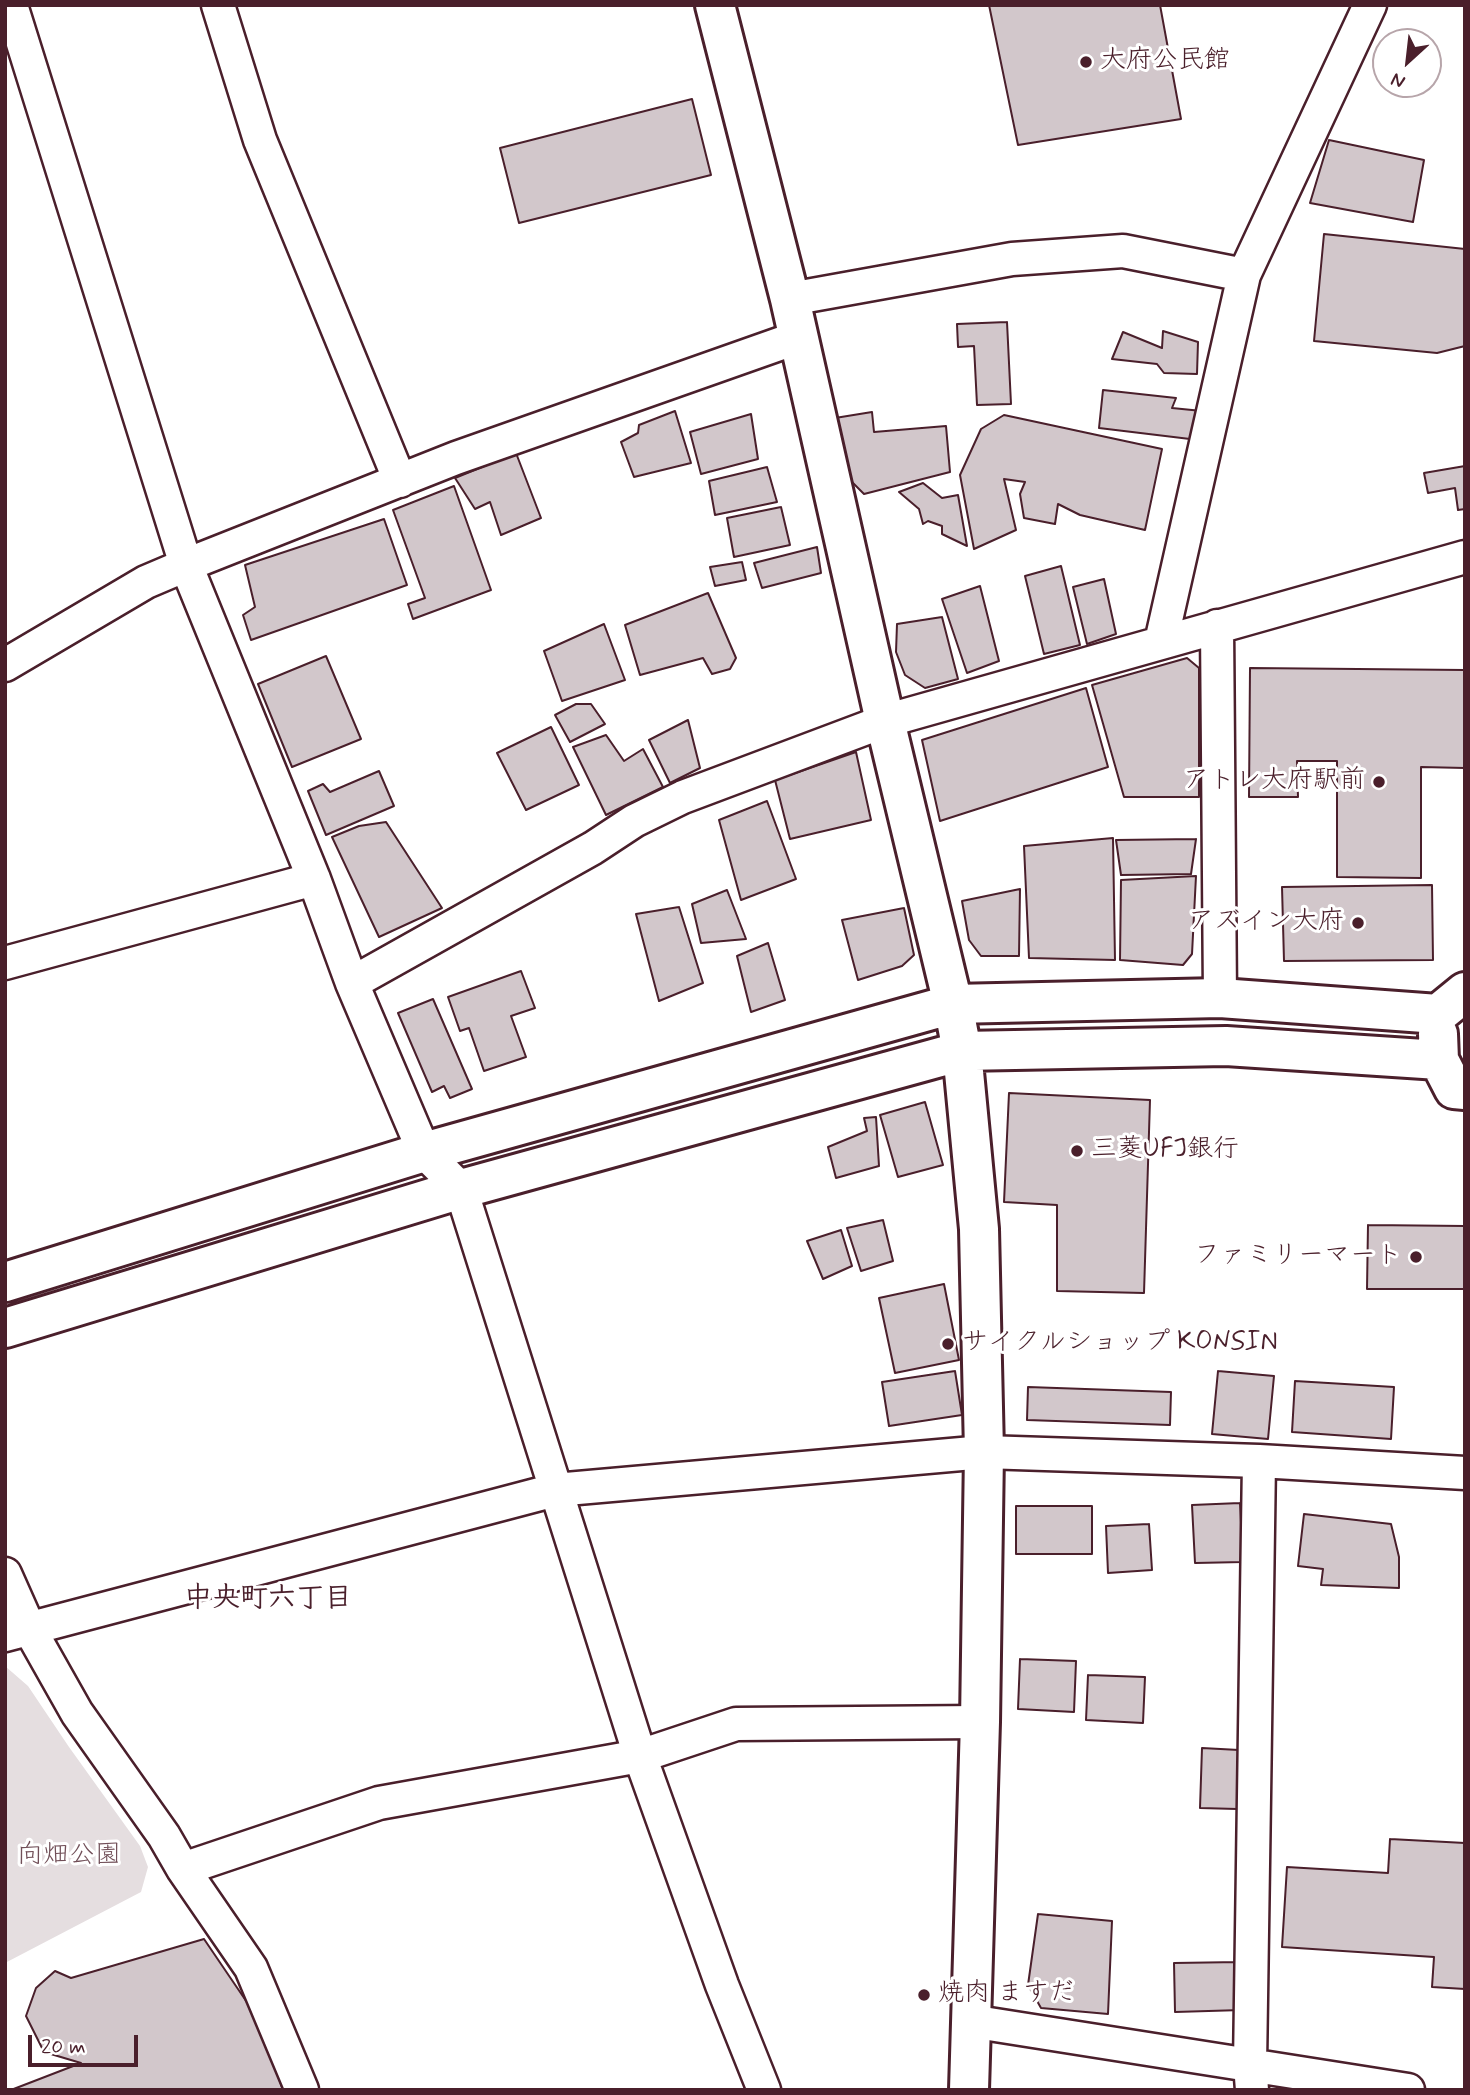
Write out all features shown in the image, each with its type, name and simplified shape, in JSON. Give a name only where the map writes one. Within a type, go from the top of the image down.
[{"type":"street","points":[[11,5],[186,565],[314,879],[352,983],[424,1152],[461,1189],[640,1756],[722,1985],[764,2090]]},
{"type":"street","points":[[218,5],[260,140],[400,481]]},
{"type":"street","points":[[715,5],[799,337],[962,1051],[979,1229],[984,1452],[980,1722],[969,2090]]},
{"type":"street","points":[[1161,642],[1244,275],[1370,5]]},
{"type":"street","points":[[790,299],[1012,259],[1123,251],[1244,275]]},
{"type":"street","points":[[5,665],[146,582],[186,565],[400,481],[643,391],[799,337]]},
{"type":"street","points":[[352,983],[593,848],[634,821],[683,797],[885,721],[1465,557]]},
{"type":"street","points":[[1217,626],[1220,998]]},
{"type":"street","points":[[5,963],[314,879]]},
{"type":"street","points":[[5,1282],[424,1152],[953,1004],[1220,998],[1451,1003],[1456,1087],[1226,1046],[962,1051],[461,1189],[5,1328]]},
{"type":"street","points":[[17,1631],[555,1490],[984,1452],[1259,1461],[1465,1473]]},
{"type":"street","points":[[1251,2078],[1259,1461]]},
{"type":"street","points":[[5,1574],[17,1631],[164,1836],[183,1869],[251,1968],[302,2090]]},
{"type":"street","points":[[183,1869],[379,1803],[640,1756],[736,1724],[980,1722]]},
{"type":"street","points":[[970,2021],[1251,2078],[1408,2090]]},
{"type":"green space","name":"向畑公園","points":[[5,1666],[28,1686],[140,1846],[148,1867],[141,1892],[5,1963]]},
{"type":"building","name":"大府公民館","points":[[989,5],[1160,5],[1181,119],[1018,145]]},
{"type":"building","points":[[692,99],[711,175],[519,223],[500,148]]},
{"type":"building","points":[[1329,140],[1424,160],[1413,222],[1310,203]]},
{"type":"building","points":[[1324,234],[1465,249],[1465,346],[1437,353],[1314,341]]},
{"type":"building","points":[[1007,322],[1011,404],[977,405],[974,346],[958,347],[957,324]]},
{"type":"building","points":[[1163,331],[1198,342],[1197,374],[1164,373],[1157,364],[1112,359],[1123,332],[1162,348]]},
{"type":"building","points":[[1103,390],[1176,398],[1172,408],[1202,411],[1190,439],[1099,428]]},
{"type":"building","points":[[675,411],[691,463],[634,477],[621,442],[638,433],[639,425]]},
{"type":"building","points":[[872,412],[874,432],[946,426],[950,472],[864,494],[850,480],[835,418]]},
{"type":"building","points":[[751,414],[758,459],[701,474],[690,432]]},
{"type":"building","points":[[1004,415],[1162,449],[1145,530],[1080,515],[1058,504],[1055,524],[1024,518],[1020,494],[1025,482],[1004,479],[1016,530],[974,549],[960,475],[981,429]]},
{"type":"building","points":[[516,453],[541,518],[501,535],[490,502],[475,509],[455,478]]},
{"type":"building","points":[[1465,466],[1465,509],[1458,510],[1455,488],[1428,493],[1424,473]]},
{"type":"building","points":[[767,467],[777,502],[715,515],[709,481]]},
{"type":"building","points":[[923,483],[942,498],[958,495],[967,546],[942,534],[942,526],[928,521],[923,524],[919,509],[899,492]]},
{"type":"building","points":[[454,486],[491,590],[413,619],[408,604],[425,598],[393,510]]},
{"type":"building","points":[[781,507],[790,545],[734,557],[727,518]]},
{"type":"building","points":[[384,519],[407,585],[251,640],[243,615],[255,607],[245,565]]},
{"type":"building","points":[[817,547],[821,573],[762,588],[754,563]]},
{"type":"building","points":[[742,562],[746,580],[715,586],[710,567]]},
{"type":"building","points":[[1061,566],[1080,645],[1044,654],[1025,576]]},
{"type":"building","points":[[1104,579],[1116,634],[1087,644],[1073,587]]},
{"type":"building","points":[[980,586],[999,661],[967,673],[942,599]]},
{"type":"building","points":[[708,593],[736,658],[730,669],[712,674],[703,658],[640,675],[625,625]]},
{"type":"building","points":[[942,617],[958,679],[925,688],[905,675],[896,652],[897,624]]},
{"type":"building","points":[[604,624],[625,680],[562,701],[544,651]]},
{"type":"building","points":[[326,656],[361,739],[292,767],[258,684]]},
{"type":"building","points":[[1187,658],[1199,668],[1199,797],[1124,797],[1092,685]]},
{"type":"building","name":"アトレ大府駅前","points":[[1250,668],[1465,670],[1465,768],[1421,767],[1421,878],[1337,877],[1337,761],[1297,761],[1298,797],[1249,797]]},
{"type":"building","points":[[1086,688],[1108,767],[940,821],[922,740]]},
{"type":"building","points":[[576,704],[591,704],[605,724],[570,742],[555,715]]},
{"type":"building","points":[[688,720],[700,768],[670,783],[649,740]]},
{"type":"building","points":[[551,727],[579,785],[526,810],[497,753]]},
{"type":"building","points":[[606,735],[624,761],[643,749],[663,787],[606,815],[573,747]]},
{"type":"building","points":[[856,752],[871,820],[790,839],[775,780]]},
{"type":"building","points":[[379,771],[394,806],[326,835],[308,791],[323,784],[330,792]]},
{"type":"building","points":[[767,801],[796,879],[741,900],[719,820]]},
{"type":"building","points":[[386,822],[442,908],[379,937],[332,837],[359,826]]},
{"type":"building","points":[[1113,838],[1115,960],[1029,958],[1024,846]]},
{"type":"building","points":[[1196,839],[1191,874],[1121,875],[1116,840]]},
{"type":"building","points":[[1196,876],[1192,954],[1183,965],[1120,960],[1121,880]]},
{"type":"building","name":"アズイン大府","points":[[1432,885],[1433,960],[1284,961],[1282,887]]},
{"type":"building","points":[[1020,889],[1019,956],[981,956],[969,940],[962,901]]},
{"type":"building","points":[[727,890],[746,939],[701,943],[692,904]]},
{"type":"building","points":[[679,907],[703,983],[659,1001],[636,914]]},
{"type":"building","points":[[904,908],[914,955],[902,966],[858,980],[842,920]]},
{"type":"building","points":[[768,943],[785,1000],[751,1012],[737,956]]},
{"type":"building","points":[[521,971],[535,1008],[511,1016],[526,1057],[484,1071],[469,1028],[460,1031],[448,997]]},
{"type":"building","points":[[433,999],[472,1089],[450,1098],[444,1086],[432,1092],[398,1013]]},
{"type":"building","name":"三菱UFJ銀行","points":[[1009,1093],[1150,1100],[1144,1293],[1057,1291],[1057,1205],[1004,1202]]},
{"type":"building","points":[[925,1102],[943,1165],[898,1177],[880,1115]]},
{"type":"building","points":[[876,1117],[879,1166],[836,1178],[828,1147],[867,1131],[864,1118]]},
{"type":"building","points":[[883,1220],[893,1261],[861,1271],[847,1228]]},
{"type":"building","name":"ファミリーマート","points":[[1368,1225],[1465,1226],[1465,1289],[1367,1289]]},
{"type":"building","points":[[841,1230],[852,1266],[823,1279],[807,1241]]},
{"type":"building","points":[[944,1284],[959,1360],[895,1373],[879,1298]]},
{"type":"building","points":[[955,1371],[962,1415],[889,1426],[882,1382]]},
{"type":"building","points":[[1218,1371],[1274,1376],[1268,1439],[1212,1434]]},
{"type":"building","points":[[1295,1381],[1394,1387],[1391,1439],[1292,1432]]},
{"type":"building","points":[[1028,1387],[1171,1392],[1170,1425],[1027,1420]]},
{"type":"building","points":[[1240,1503],[1243,1562],[1195,1563],[1192,1505]]},
{"type":"building","points":[[1016,1506],[1092,1506],[1092,1554],[1016,1554]]},
{"type":"building","points":[[1304,1514],[1391,1524],[1399,1557],[1399,1588],[1321,1585],[1323,1569],[1298,1566]]},
{"type":"building","points":[[1149,1524],[1152,1570],[1108,1573],[1106,1526]]},
{"type":"building","points":[[1020,1659],[1076,1661],[1074,1712],[1018,1709]]},
{"type":"building","points":[[1088,1675],[1145,1677],[1143,1723],[1086,1720]]},
{"type":"building","points":[[1202,1748],[1239,1750],[1237,1809],[1200,1808]]},
{"type":"building","points":[[1390,1839],[1465,1843],[1465,1989],[1432,1987],[1434,1957],[1282,1947],[1287,1867],[1388,1873]]},
{"type":"building","points":[[1038,1914],[1112,1921],[1108,2014],[1041,2008],[1028,1985]]},
{"type":"building","points":[[204,1939],[257,2017],[283,2090],[11,2090],[81,2063],[44,2052],[26,2016],[36,1988],[55,1971],[71,1978]]},
{"type":"building","points":[[1240,1962],[1242,2010],[1175,2012],[1174,1963]]},
{"type":"place","name":"大府公民館","points":[[1086,62]]},
{"type":"place","name":"アトレ大府駅前","points":[[1379,782]]},
{"type":"place","name":"アズイン大府","points":[[1358,923]]},
{"type":"place","name":"三菱UFJ銀行","points":[[1077,1151]]},
{"type":"place","name":"ファミリーマート","points":[[1416,1257]]},
{"type":"place","name":"サイクルショップ KONSIN","points":[[948,1344]]},
{"type":"place","name":"焼肉 ますだ","points":[[924,1995]]},
{"type":"district","name":"中央町六丁目","points":[[268,1600]]}]
